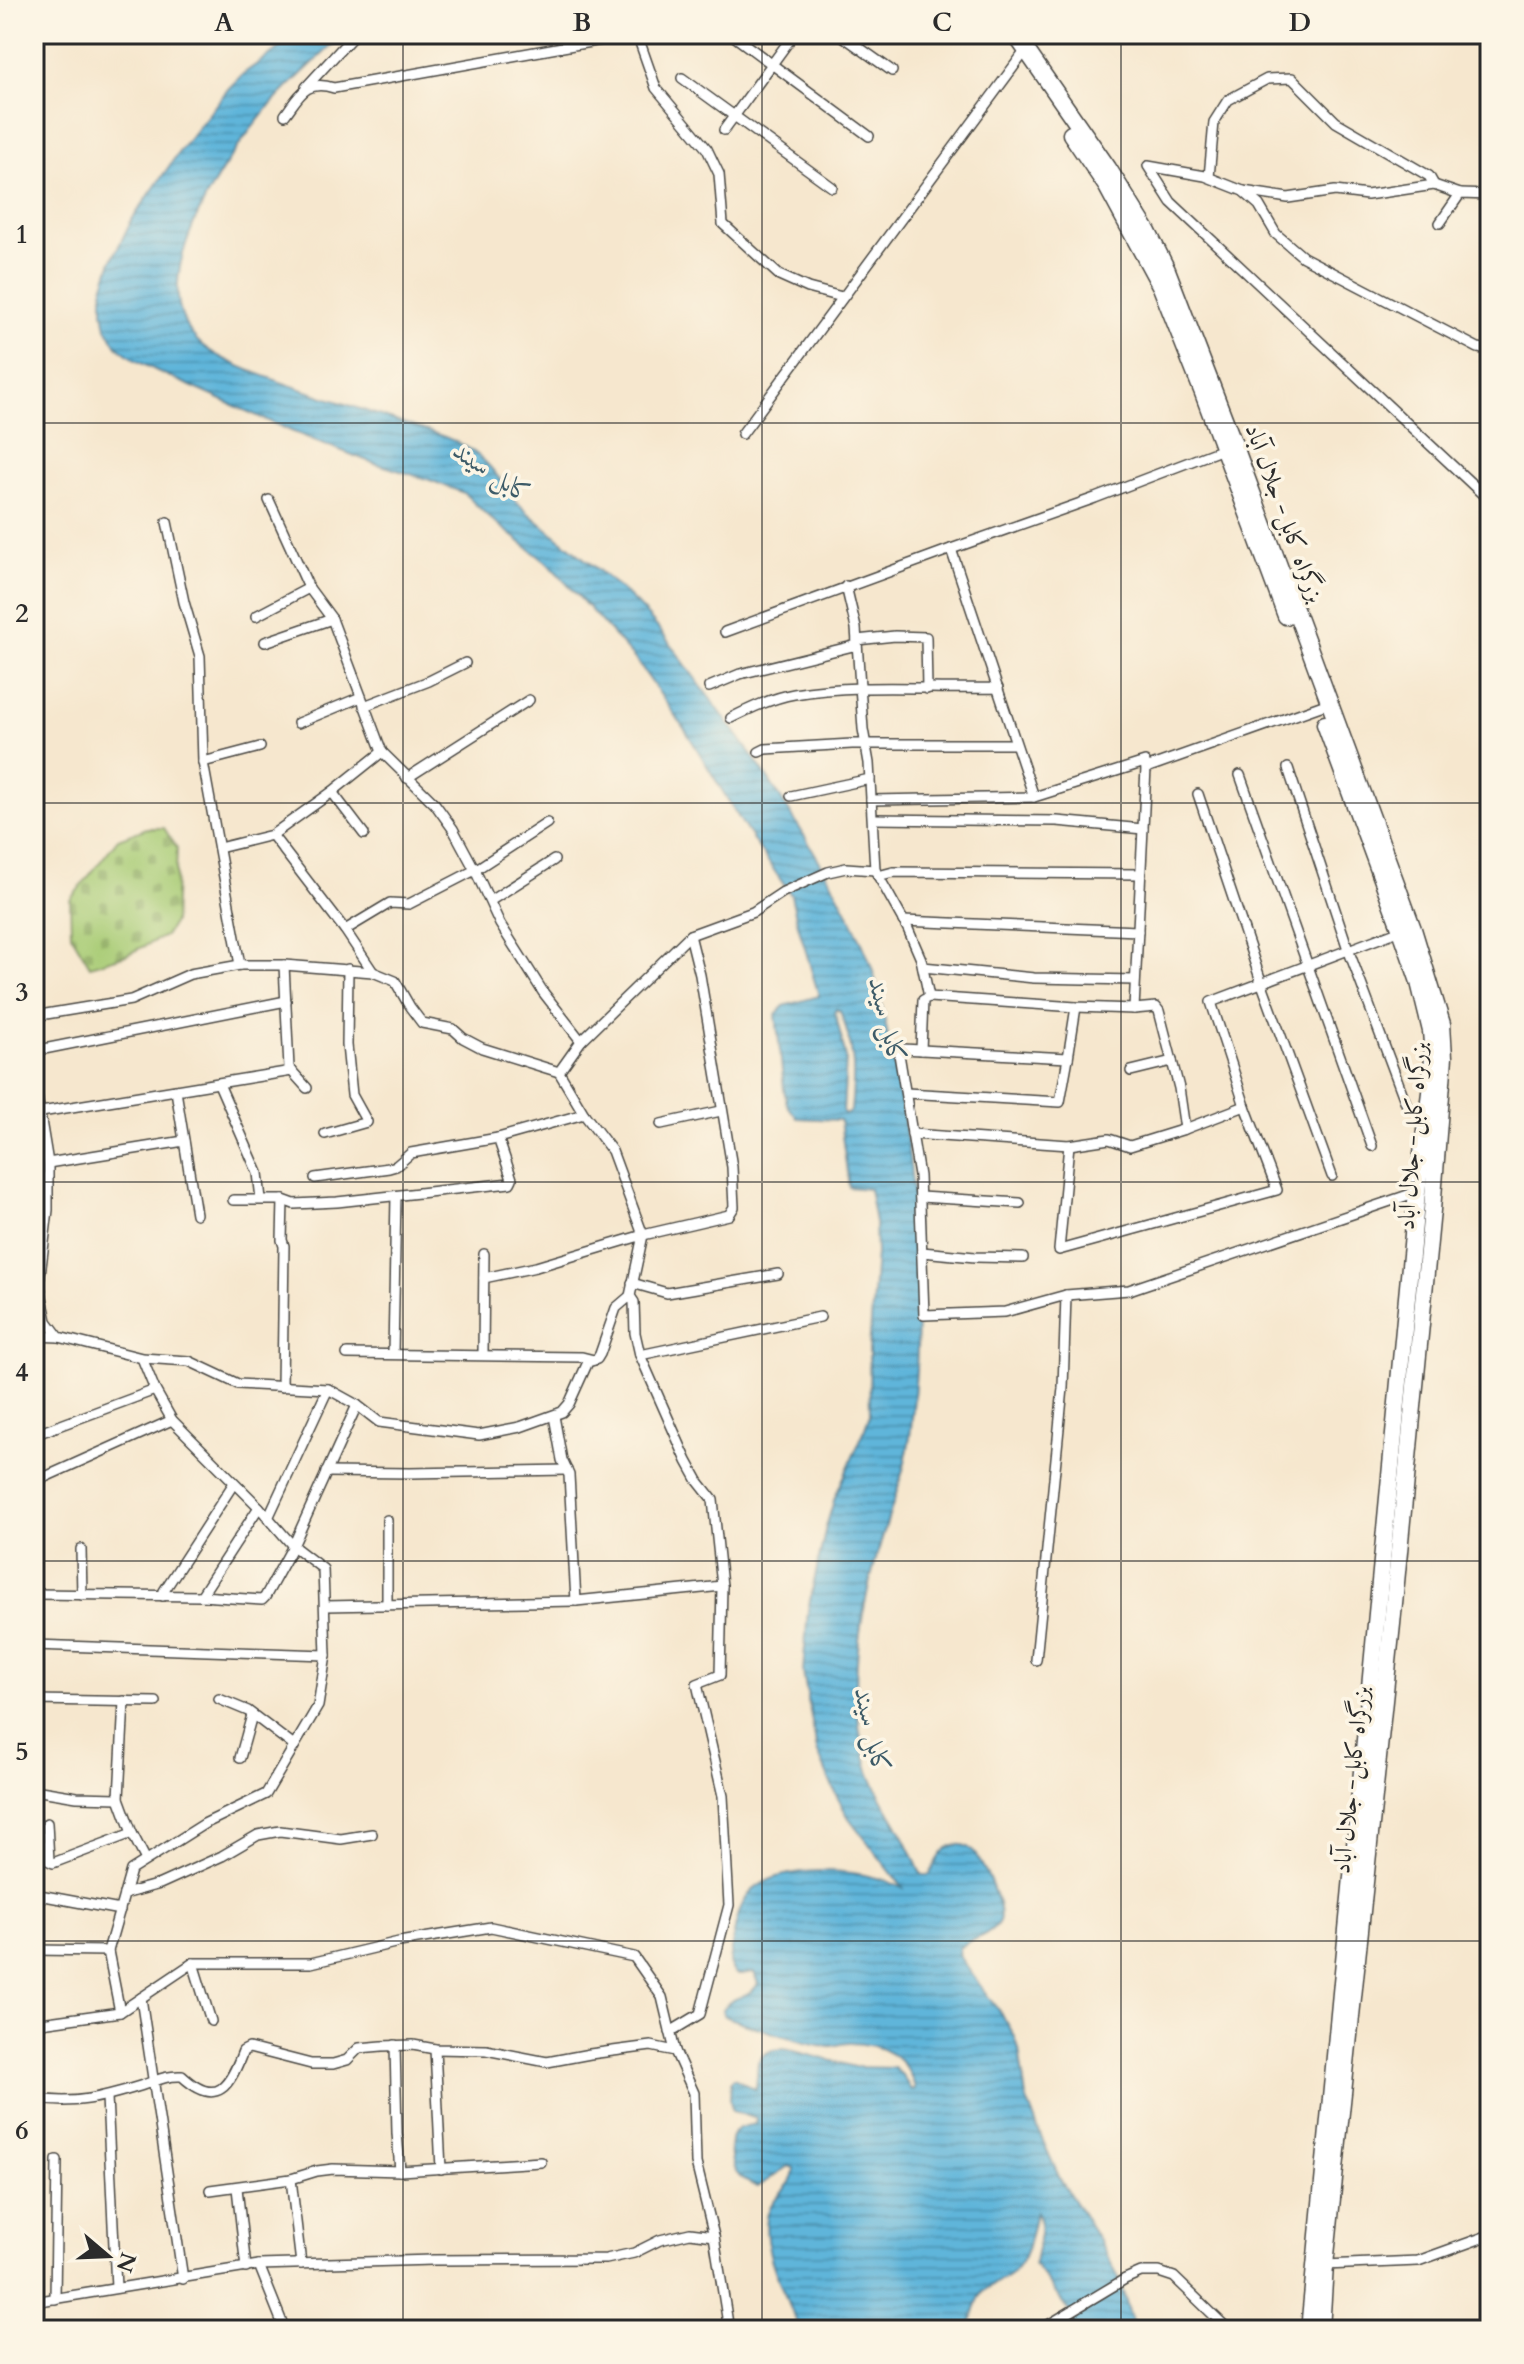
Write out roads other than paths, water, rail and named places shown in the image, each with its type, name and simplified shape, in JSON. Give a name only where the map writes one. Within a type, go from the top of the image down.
[{"type":"highway","name":"بزرگراه کابل- جلال آباد","points":[[1002,34],[1023,54],[1108,168],[1148,232],[1167,270],[1234,444],[1426,1011],[1433,1057],[1417,1192],[1399,1470]]},
{"type":"highway","name":"بزرگراه کابل- جلال آباد","points":[[1015,34],[1023,54],[1107,187],[1161,287],[1413,929],[1442,1024],[1444,1057],[1433,1196],[1399,1470],[1323,2231],[1321,2330]]},
{"type":"highway","name":"بزرگراه کابل- جلال آباد","points":[[1309,2330],[1320,2276]]},
{"type":"street","points":[[285,115],[303,90],[355,34]]},
{"type":"street","points":[[303,90],[318,85],[334,88],[636,34],[656,88],[707,149],[719,174],[723,224],[779,275],[808,288],[842,297]]},
{"type":"street","points":[[731,34],[869,136]]},
{"type":"street","points":[[724,130],[794,34]]},
{"type":"street","points":[[840,34],[892,71]]},
{"type":"street","points":[[742,434],[1023,54]]},
{"type":"street","points":[[682,78],[832,187]]},
{"type":"street","points":[[1209,177],[1214,122],[1228,100],[1267,79],[1292,78],[1336,122],[1429,176],[1434,185]]},
{"type":"street","points":[[1490,195],[1460,194],[1434,185],[1367,195],[1335,191],[1288,198],[1243,191],[1209,177],[1148,166],[1171,202],[1490,501]]},
{"type":"street","points":[[1243,191],[1259,205],[1276,234],[1303,257],[1478,348],[1490,350]]},
{"type":"street","points":[[1440,223],[1460,194]]},
{"type":"street","points":[[725,632],[1223,449]]},
{"type":"street","points":[[269,500],[309,588],[332,619],[382,752],[435,804],[453,829],[500,924],[543,992],[581,1041]]},
{"type":"street","points":[[167,522],[184,602],[200,656],[203,762],[240,965]]},
{"type":"street","points":[[951,549],[1034,797]]},
{"type":"street","points":[[846,586],[857,642],[877,873],[923,967],[929,997]]},
{"type":"street","points":[[256,616],[309,588]]},
{"type":"street","points":[[265,642],[332,619]]},
{"type":"street","points":[[709,687],[740,674],[857,642],[895,636],[926,637],[927,689]]},
{"type":"street","points":[[298,723],[429,681],[465,663]]},
{"type":"street","points":[[731,718],[772,700],[795,694],[861,688],[998,688]]},
{"type":"street","points":[[407,778],[529,700]]},
{"type":"street","points":[[1146,768],[1324,706]]},
{"type":"street","points":[[759,752],[765,749],[866,744],[1015,744]]},
{"type":"street","points":[[203,762],[260,747]]},
{"type":"street","points":[[219,848],[272,835],[382,752]]},
{"type":"street","points":[[871,800],[1034,797],[1145,762],[1134,1009]]},
{"type":"street","points":[[1288,768],[1348,949],[1407,1106]]},
{"type":"street","points":[[1240,775],[1372,1146]]},
{"type":"street","points":[[791,796],[870,779]]},
{"type":"street","points":[[332,792],[364,834]]},
{"type":"street","points":[[1198,794],[1262,984],[1332,1176]]},
{"type":"street","points":[[873,819],[1057,821],[1143,829]]},
{"type":"street","points":[[345,930],[390,903],[409,904],[475,870],[547,823]]},
{"type":"street","points":[[272,835],[373,972]]},
{"type":"street","points":[[490,901],[554,860]]},
{"type":"street","points":[[559,1072],[581,1041],[690,935],[753,912],[783,892],[828,872],[846,868],[877,873],[1141,874]]},
{"type":"street","points":[[903,921],[1138,931]]},
{"type":"street","points":[[1069,1145],[1059,1250],[1277,1190],[1211,1002],[1401,930]]},
{"type":"street","points":[[484,1278],[729,1215],[732,1211],[732,1167],[700,975],[690,935]]},
{"type":"street","points":[[34,1016],[131,1000],[190,974],[240,965],[373,972],[395,981],[422,1023],[453,1029],[482,1048],[559,1072],[584,1114],[612,1151],[643,1235],[630,1296],[616,1308],[600,1354],[583,1370],[569,1404],[554,1416],[479,1435],[379,1422],[328,1389],[238,1384],[189,1361],[142,1358],[59,1337],[34,1336]]},
{"type":"street","points":[[284,965],[289,1068],[307,1088]]},
{"type":"street","points":[[923,967],[1034,978],[1135,980]]},
{"type":"street","points":[[325,1134],[367,1122],[352,1095],[347,1045],[348,969]]},
{"type":"street","points":[[921,1050],[923,1000],[929,997],[1076,1007],[1156,1007],[1179,1088],[1185,1129]]},
{"type":"street","points":[[34,1051],[286,1001]]},
{"type":"street","points":[[906,1093],[1060,1102],[1076,1007]]},
{"type":"street","points":[[1068,1058],[900,1050],[920,1197],[924,1315],[1005,1312],[1066,1295],[1129,1290],[1417,1192]]},
{"type":"street","points":[[1131,1071],[1172,1061]]},
{"type":"street","points":[[41,1112],[292,1071]]},
{"type":"street","points":[[34,1078],[48,1163],[48,1210],[36,1282],[47,1321],[59,1337]]},
{"type":"street","points":[[219,1084],[258,1173],[261,1199]]},
{"type":"street","points":[[176,1091],[196,1214]]},
{"type":"street","points":[[912,1134],[1069,1145],[1109,1139],[1130,1146],[1245,1106]]},
{"type":"street","points":[[661,1124],[721,1111]]},
{"type":"street","points":[[315,1178],[389,1168],[411,1153],[498,1138],[584,1114]]},
{"type":"street","points":[[233,1200],[283,1200],[294,1204],[510,1183],[512,1179],[498,1138]]},
{"type":"street","points":[[48,1163],[184,1141]]},
{"type":"street","points":[[34,1178],[47,1178]]},
{"type":"street","points":[[393,1354],[396,1196]]},
{"type":"street","points":[[920,1197],[1020,1203]]},
{"type":"street","points":[[282,1387],[283,1200]]},
{"type":"street","points":[[922,1252],[1023,1258]]},
{"type":"street","points":[[483,1355],[484,1254]]},
{"type":"street","points":[[632,1283],[667,1293],[778,1274]]},
{"type":"street","points":[[1036,1660],[1063,1388],[1066,1295]]},
{"type":"street","points":[[630,1296],[634,1302],[635,1333],[640,1355],[687,1461],[713,1500],[722,1586],[720,1675],[697,1684],[723,1796],[729,1905],[700,2014],[670,2032]]},
{"type":"street","points":[[640,1355],[820,1317]]},
{"type":"street","points":[[347,1354],[582,1357],[594,1360]]},
{"type":"street","points":[[120,2012],[108,1951],[131,1870],[204,1824],[266,1794],[318,1706],[326,1655],[323,1569],[293,1546],[259,1507],[172,1420],[142,1358]]},
{"type":"street","points":[[268,1518],[328,1389]]},
{"type":"street","points":[[34,1435],[155,1390]]},
{"type":"street","points":[[34,1594],[262,1600],[293,1546],[357,1405]]},
{"type":"street","points":[[554,1416],[562,1460],[567,1470],[576,1601]]},
{"type":"street","points":[[34,1482],[172,1420]]},
{"type":"street","points":[[326,1472],[567,1470]]},
{"type":"street","points":[[163,1596],[234,1483]]},
{"type":"street","points":[[201,1596],[259,1507]]},
{"type":"street","points":[[387,1520],[387,1605]]},
{"type":"street","points":[[81,1549],[82,1595]]},
{"type":"street","points":[[326,1606],[576,1601],[722,1586]]},
{"type":"street","points":[[34,1645],[326,1655]]},
{"type":"street","points":[[219,1699],[248,1711],[294,1746]]},
{"type":"street","points":[[34,1700],[156,1702]]},
{"type":"street","points":[[124,1701],[119,1798],[146,1860]]},
{"type":"street","points":[[240,1758],[252,1715]]},
{"type":"street","points":[[34,1790],[77,1797],[119,1798]]},
{"type":"street","points":[[47,1823],[49,1861],[53,1863],[132,1833]]},
{"type":"street","points":[[124,1894],[160,1884],[222,1856],[258,1835],[280,1831],[341,1839],[372,1834]]},
{"type":"street","points":[[34,1894],[120,1910]]},
{"type":"street","points":[[34,2024],[120,2012],[193,1963],[311,1963],[399,1942],[491,1927],[634,1957],[662,1997],[675,2051],[694,2093],[696,2163],[714,2236],[729,2330]]},
{"type":"street","points":[[34,1950],[108,1951]]},
{"type":"street","points":[[193,1963],[211,2021]]},
{"type":"street","points":[[141,1998],[183,2279]]},
{"type":"street","points":[[34,2098],[62,2101],[99,2099],[154,2082],[166,2075],[182,2076],[194,2086],[210,2091],[223,2089],[232,2078],[243,2051],[249,2048],[311,2064],[333,2064],[347,2060],[359,2048],[395,2045],[486,2050],[547,2062],[651,2046],[675,2051]]},
{"type":"street","points":[[395,2045],[400,2171]]},
{"type":"street","points":[[435,2049],[441,2169]]},
{"type":"street","points":[[107,2097],[116,2288]]},
{"type":"street","points":[[55,2299],[57,2160]]},
{"type":"street","points":[[210,2190],[291,2179],[333,2169],[400,2171],[541,2162]]},
{"type":"street","points":[[291,2179],[301,2264]]},
{"type":"street","points":[[237,2188],[246,2268]]},
{"type":"street","points":[[34,2302],[259,2265],[606,2259],[634,2253],[660,2240],[690,2233],[714,2236]]},
{"type":"street","points":[[1320,2276],[1418,2261],[1490,2235]]},
{"type":"street","points":[[259,2265],[285,2330]]},
{"type":"street","points":[[1040,2330],[1141,2272],[1159,2272],[1174,2277],[1229,2330]]},
{"type":"water","name":"کابل سيند","points":[[299,34],[343,34],[263,114],[208,194],[181,260],[178,292],[184,321],[202,345],[228,361],[280,382],[449,439],[483,459],[520,505],[626,594],[667,639],[778,794],[831,881],[868,957],[884,1019],[908,1148],[916,1241],[918,1334],[909,1444],[880,1543],[859,1638],[856,1691],[862,1744],[872,1780],[902,1832],[920,1872],[929,1875],[943,1851],[957,1845],[969,1848],[985,1871],[995,1894],[999,1921],[988,1932],[959,1948],[958,1955],[1015,2037],[1026,2097],[1042,2139],[1060,2179],[1099,2240],[1118,2277],[1135,2330],[1075,2330],[1069,2311],[1034,2264],[1040,2231],[1036,2211],[1022,2261],[1011,2274],[984,2291],[965,2330],[800,2330],[775,2271],[766,2224],[772,2204],[791,2180],[794,2168],[788,2166],[758,2187],[743,2179],[734,2168],[730,2150],[734,2132],[756,2124],[757,2119],[733,2111],[731,2081],[734,2078],[756,2090],[758,2062],[768,2052],[790,2050],[855,2067],[894,2068],[911,2090],[915,2089],[906,2068],[882,2049],[849,2043],[827,2046],[800,2040],[727,2017],[722,2009],[758,1984],[754,1972],[736,1974],[730,1962],[740,1911],[747,1897],[758,1886],[791,1874],[829,1871],[884,1880],[903,1888],[849,1818],[835,1793],[817,1750],[803,1672],[808,1610],[826,1527],[835,1497],[870,1414],[869,1350],[876,1253],[869,1189],[849,1187],[840,1120],[797,1118],[787,1104],[776,1014],[784,1006],[819,996],[791,895],[745,828],[686,731],[636,660],[550,565],[490,518],[464,493],[291,431],[157,371],[117,346],[106,328],[103,288],[112,260],[131,221],[179,152],[243,74]],"holes":[[[836,1009],[840,1011],[849,1037],[853,1072],[851,1111],[845,1115],[846,1058],[835,1012]]]}]
